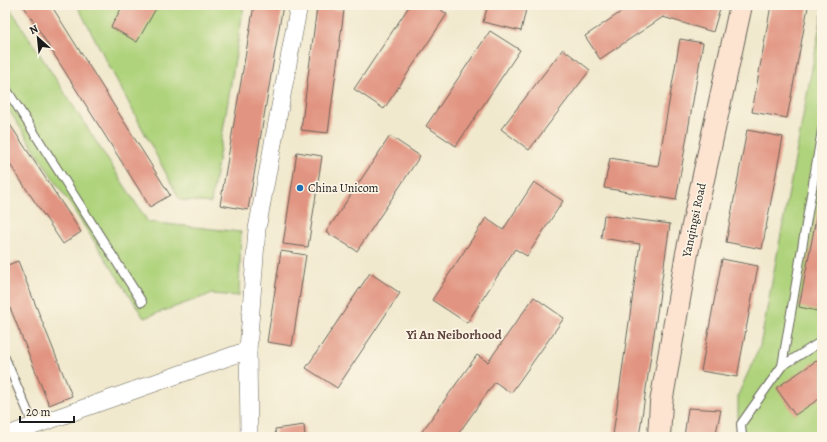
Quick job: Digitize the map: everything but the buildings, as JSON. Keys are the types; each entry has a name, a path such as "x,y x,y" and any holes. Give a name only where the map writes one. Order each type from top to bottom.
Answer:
{"street":[{"path":"249,437 248,350 257,229 299,5"},
{"name":"Yanqingsi Road","path":"659,437 661,403 687,253 741,5"},
{"path":"5,436 248,350"}],"lane":[{"path":"5,87 142,302"},
{"path":"782,366 822,130"},
{"path":"742,437 741,424 782,366 822,341"},
{"path":"5,358 34,426"}],"green space":[{"path":"5,5 8,5 148,222 241,232 239,296 211,294 144,318 5,104"},
{"path":"77,5 244,5 211,203 180,200"},
{"path":"822,15 822,437 738,437 738,395 760,346"}],"place":[{"name":"China Unicom","path":"300,188"}],"district":[{"name":"Yi An Neiborhood","path":"454,334"}]}
